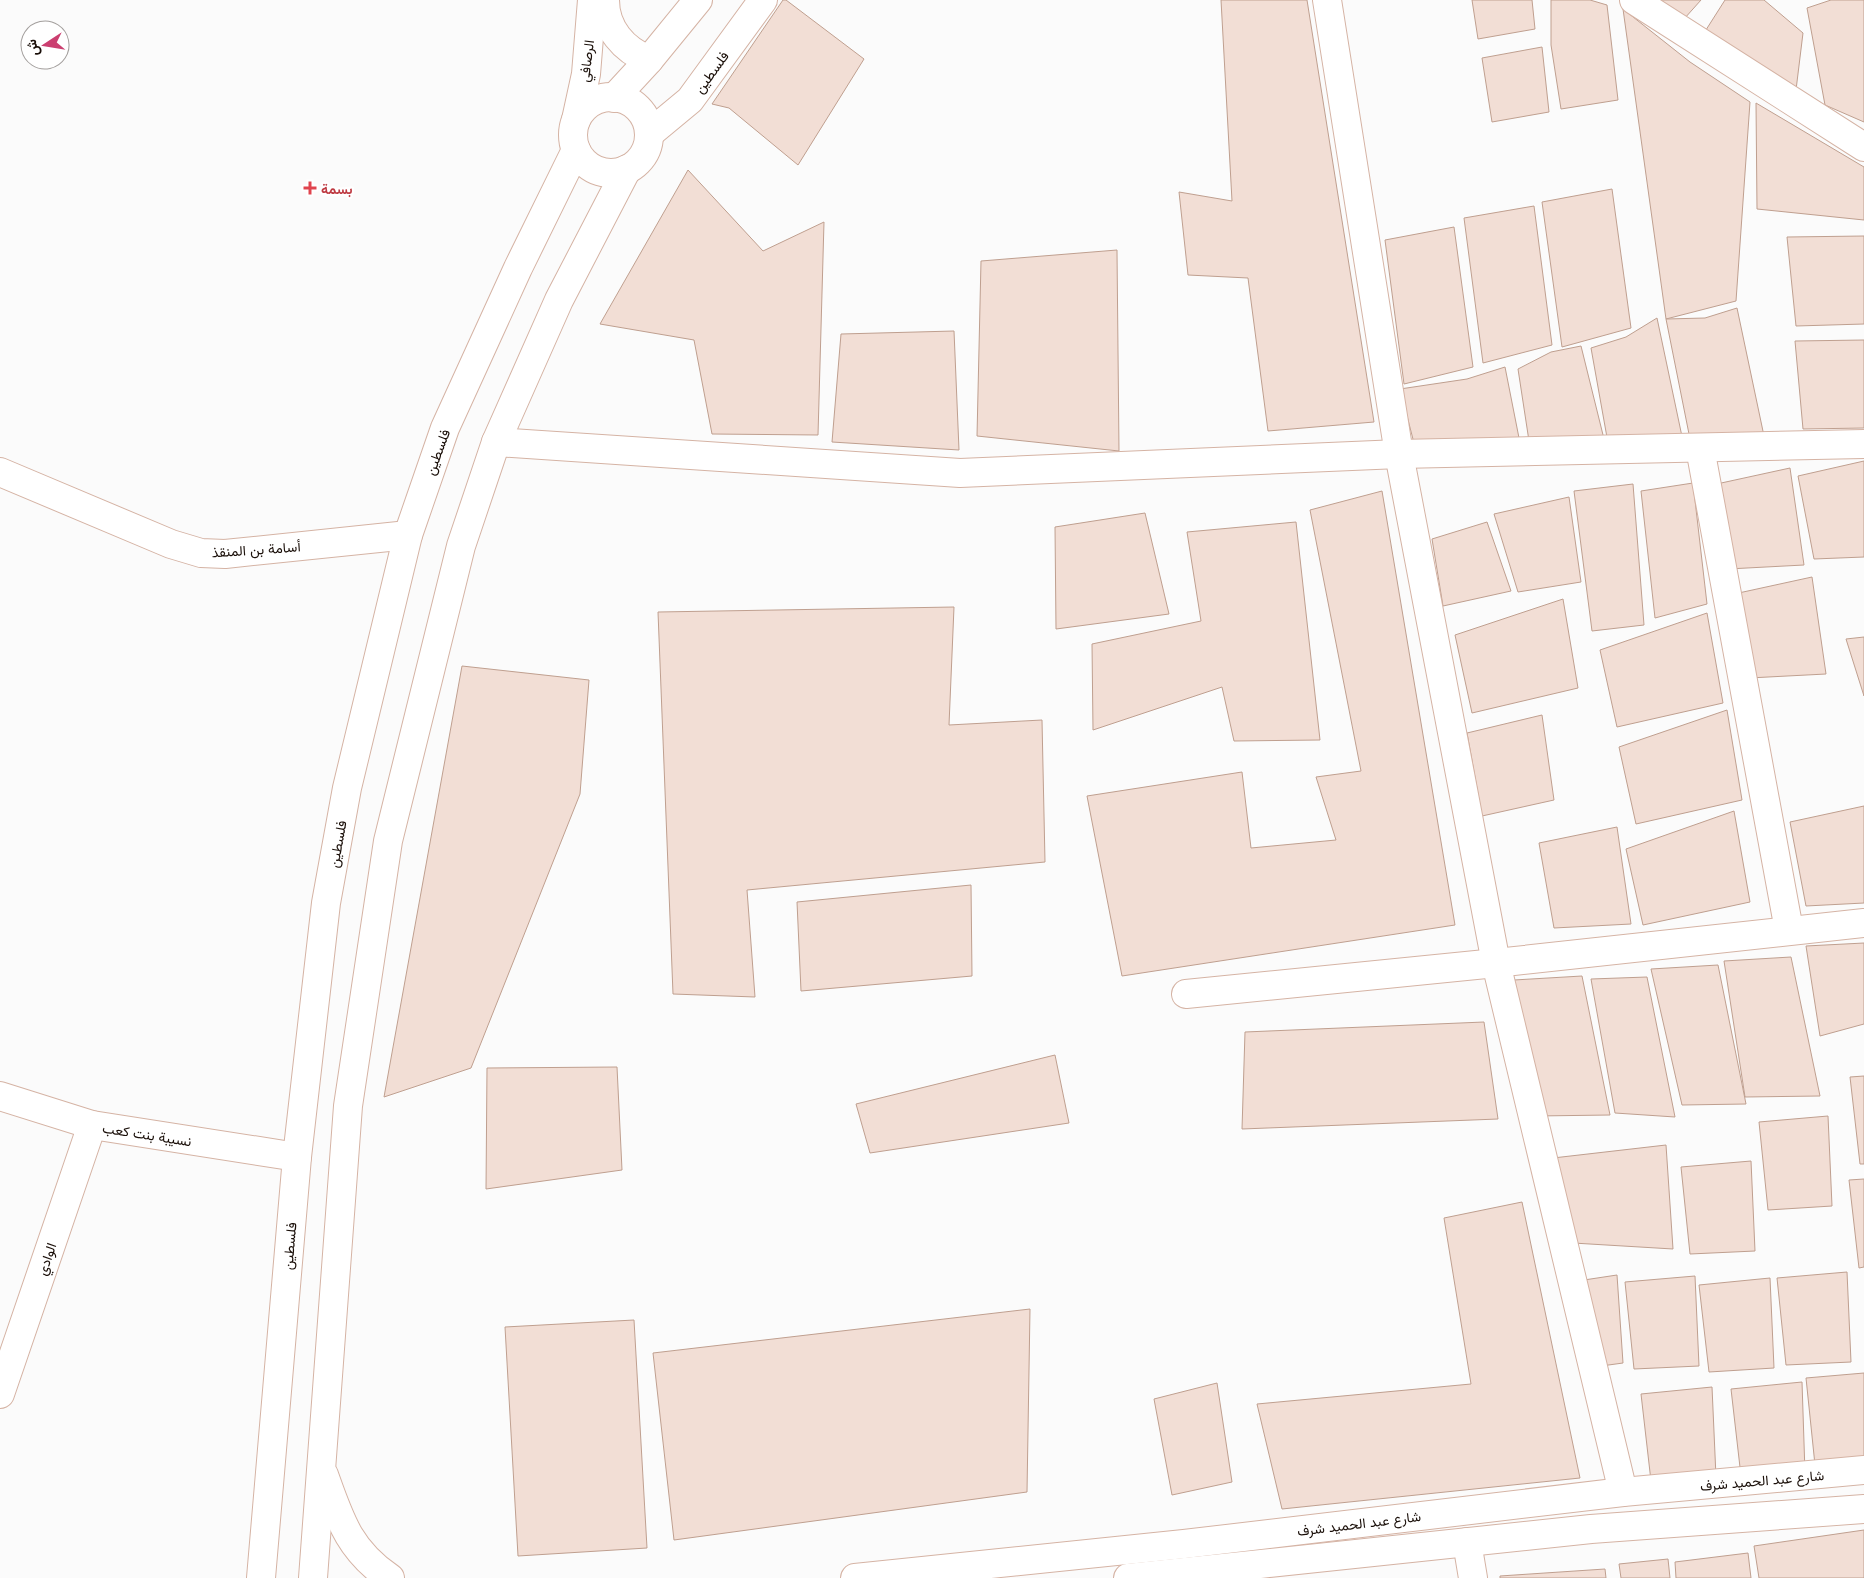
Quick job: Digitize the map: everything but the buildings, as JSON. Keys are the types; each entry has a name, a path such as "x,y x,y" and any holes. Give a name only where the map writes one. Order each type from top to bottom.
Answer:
{"main road":[{"name":"الرصافي","path":"576,120 586,74 592,0"},
{"name":"الرصافي","path":"605,0 608,19 618,37 630,50 649,60"},
{"path":"614,98 649,60 698,0"},
{"name":"فلسطين","path":"649,134 690,100 763,0"},
{"path":"1327,0 1400,454 1496,963 1623,1492"},
{"path":"1634,0 1864,147"},
{"path":"614,98 625,99 638,107 646,119 649,134 646,148 638,161 626,170 612,173 597,170 584,162 576,150 573,135 576,120 584,108 596,99 614,98"},
{"name":"فلسطين","path":"261,1578 297,1157 326,903 347,788 408,535 445,428 518,268 576,150"},
{"path":"312,1578 348,1106 388,841 460,546 496,442 559,300 626,170"},
{"path":"496,442 960,474 1400,454 1864,444"},
{"path":"1700,448 1789,930"},
{"name":"أسامة بن المنقذ","path":"0,472 170,544 201,552 225,554 408,535"},
{"path":"1186,994 1864,923"},
{"name":"نسيبة بنت كعب","path":"0,1096 92,1125 297,1157"},
{"name":"الوادي","path":"0,1394 92,1125"},
{"path":"320,1463 350,1540 365,1558 390,1578"},
{"name":"شارع عبد الحميد شرف","path":"855,1578 1184,1544 1623,1492 1864,1470"},
{"path":"1128,1578 1591,1530 1864,1509"},
{"path":"1467,1542 1473,1578"}],"place":[{"name":"بسمة","path":"310,188"}]}
